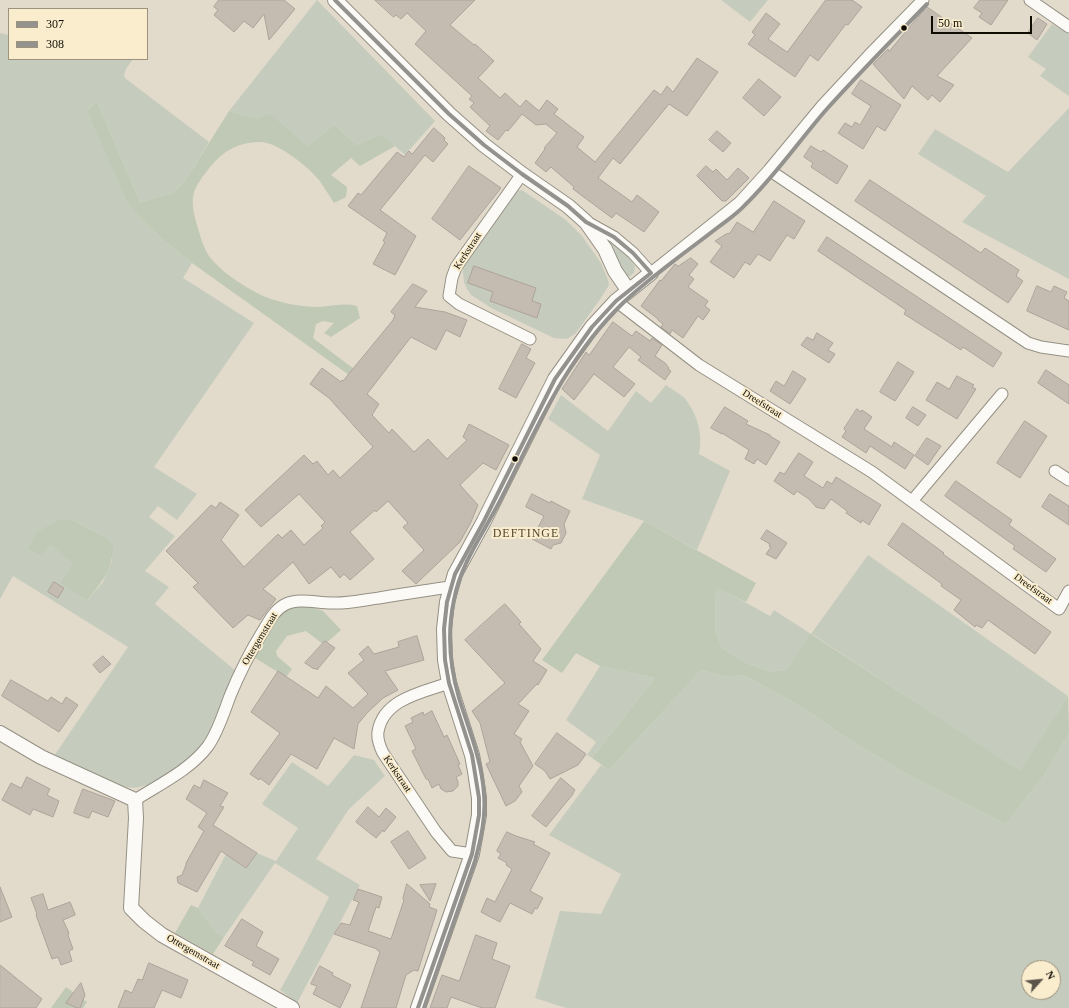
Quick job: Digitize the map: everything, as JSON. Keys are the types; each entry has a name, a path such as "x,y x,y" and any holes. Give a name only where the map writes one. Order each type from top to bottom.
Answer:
{"street":[{"path":"335,0 449,114 484,145 568,206 586,222 605,249 615,271 628,290"},
{"path":"418,1008 472,854 479,815 479,798 472,755 449,683 445,660 444,629 447,602 455,574 462,560 484,521 555,378 592,327 628,290 740,202 770,170 822,106 874,50 924,0"},
{"path":"1030,0 1069,27"},
{"path":"770,170 1028,343 1041,347 1069,351"},
{"name":"Kerkstraat","path":"522,174 456,267 452,278 449,296 459,304 530,339"},
{"path":"586,222 614,237 633,253 651,273"},
{"name":"Dreefstraat","path":"616,301 699,365 872,472 1059,608 1069,591"},
{"path":"912,501 1002,394"},
{"path":"1055,471 1069,480"},
{"name":"Ottergemstraat","path":"292,1008 162,935 130,908 136,818 135,800 178,773 195,760 209,745 216,732 239,674 268,622 275,612 281,607 298,601 342,604 355,603 424,590 451,587"},
{"name":"Kerkstraat","path":"449,683 394,704 382,719 378,733 379,741 382,753 436,832 452,851 472,854"},
{"path":"0,733 47,760 135,800"}],"green space":[{"path":"317,0 435,121 405,155 381,134 357,145 334,125 307,146 280,129 229,111"},
{"path":"721,0 768,0 750,22"},
{"path":"1052,24 1069,34 1069,96 1040,76 1046,69 1028,57"},
{"path":"0,33 8,35 8,60 132,60 126,69 124,75 125,78 209,142 187,178 174,193 140,202 97,102 87,111 137,215 168,244 192,263 183,278 254,323 154,467 197,494 177,520 158,506 149,517 175,536 145,571 169,587 155,604 236,671 211,728 201,746 176,769 147,785 135,788 126,787 97,776 54,756 128,647 13,576 0,599","holes":["59,520 72,520 105,537 112,560 103,582 87,600 73,564 51,544"]},
{"path":"97,102 140,202 174,193 187,178 229,111 257,119 270,114 307,146 334,125 357,145 381,134 395,146 360,166 351,158 331,175 347,187 346,197 334,203 319,180 293,156 269,143 262,142 247,143 227,151 210,167 194,192 194,213 205,249 219,267 237,281 270,299 285,303 315,307 341,305 357,306 360,318 331,337 324,333 334,323 323,321 316,324 313,338 354,369 349,375 192,263 168,244 137,215 126,199 87,111"},
{"path":"1069,108 1069,279 962,222 986,196 918,154 935,129 1008,172"},
{"path":"522,190 566,220 582,236 601,263 608,280 609,285 601,298 576,333 567,339 554,338 493,309 471,295 464,282 463,265 517,191"},
{"path":"613,242 623,249 635,266 634,273 630,276 626,276 622,273 609,243"},
{"path":"666,385 684,398 694,412 700,433 699,454 730,471 697,550 644,521 582,499 600,455 548,419 561,395 608,431 636,391 651,403"},
{"path":"59,520 72,520 105,537 113,546 111,562 105,576 87,600 61,583 73,564 51,545 41,555 28,549 37,532"},
{"path":"644,521 756,583 746,602 716,587 715,630 722,648 746,663 771,672 786,670 811,634 1020,771 1068,696 1069,733 1044,775 1006,824 905,773 850,740 802,707 750,678 740,675 728,677 701,670 609,770 592,758 655,678 600,666 576,653 562,673 542,660"},
{"path":"868,555 1068,696 1020,772 812,634 786,670 771,672 746,663 722,648 715,630 716,586 770,616 774,610 811,634"},
{"path":"295,606 309,606 323,611 341,630 324,645 306,631 287,636 276,651 277,656 292,669 286,677 255,658 276,621 287,610"},
{"path":"600,666 655,678 592,758 587,755 596,742 566,720"},
{"path":"701,670 728,677 740,675 750,678 802,707 850,740 905,773 1006,824 1044,775 1069,733 1069,1008 566,1008 535,998 560,911 601,914 621,874 549,835 601,765 609,770"},
{"path":"354,755 374,760 385,776 349,809 316,859 360,885 297,1003 280,990 329,897 275,863 224,937 216,932 198,908 226,854 246,868 257,853 276,861 298,828 262,804 292,762 328,786"},
{"path":"191,905 198,908 216,932 224,937 213,954 175,933"},
{"path":"66,987 87,1002 83,1008 51,1008"}],"building":[{"path":"219,0 284,0 295,9 269,40 264,14 253,28 244,21 234,32 214,15 218,10 214,7"},
{"path":"375,0 475,0 450,25 494,61 478,78 500,98 505,93 520,107 526,100 539,111 547,100 558,109 554,114 584,137 577,147 595,162 654,90 661,95 667,86 673,92 697,58 718,72 687,116 669,104 620,164 613,158 598,178 632,202 637,195 659,212 644,232 616,213 612,218 573,189 574,187 551,167 546,172 535,163 545,149 544,148 557,133 546,124 536,125 522,114 508,131 506,130 498,140 486,131 490,126 470,107 474,103 469,99 472,96 415,44 426,31 407,13 401,19 396,15 394,17"},
{"path":"826,0 852,0 862,7 848,25 846,24 818,61 810,55 795,77 748,44 755,35 752,32 766,13 780,24 768,39 787,52"},
{"path":"980,0 1008,0 991,25 979,17 982,13 974,8"},
{"path":"927,7 972,38 937,76 954,85 940,102 932,95 928,100 912,86 904,99 873,64 888,49 889,51"},
{"path":"1038,18 1047,24 1037,40 1028,33"},
{"path":"759,79 781,97 764,116 743,98"},
{"path":"861,80 901,105 885,131 877,126 863,149 838,133 845,123 852,127 855,122 860,125 871,106 852,94"},
{"path":"434,128 445,138 444,140 448,144 433,162 425,155 380,210 416,236 395,275 373,264 385,242 383,241 387,233 348,206 358,193 361,195 397,152 404,157 409,151 412,154"},
{"path":"717,131 731,143 723,152 709,140"},
{"path":"811,146 821,152 823,150 848,166 837,184 811,167 813,163 804,157"},
{"path":"469,166 501,188 460,240 432,219"},
{"path":"706,166 713,172 716,169 727,180 738,168 749,178 726,201 722,201 697,176"},
{"path":"870,180 981,253 985,248 1019,270 1016,276 1023,281 1008,303 855,201"},
{"path":"774,201 805,221 794,239 787,235 770,261 758,254 750,265 745,262 734,278 710,262 722,246 715,241 730,233 737,222 753,232"},
{"path":"827,237 1002,353 993,367 963,347 961,350 904,314 906,310 818,251"},
{"path":"691,258 698,264 689,275 694,279 688,287 708,301 705,306 710,310 703,320 698,316 683,338 672,330 670,334 661,327 663,324 658,319 641,306 660,280 661,281 675,264 678,266"},
{"path":"474,266 536,288 532,301 541,304 537,318 490,301 493,292 468,283"},
{"path":"413,284 427,291 415,307 445,312 467,320 460,337 446,330 436,350 411,337 367,394 379,404 372,415 389,433 392,429 414,452 428,439 447,459 467,440 463,437 469,424 509,445 496,470 483,463 460,485 478,505 471,522 460,542 416,584 402,571 424,550 403,527 408,523 388,501 376,512 375,510 350,532 374,559 350,580 344,574 340,578 331,567 309,584 293,562 263,589 276,599 260,620 248,615 233,628 193,587 198,583 166,551 211,505 216,508 220,502 239,515 221,540 244,567 278,534 282,538 291,530 304,545 323,528 321,526 325,522 299,494 261,527 245,510 304,455 313,464 317,461 328,475 333,470 340,478 373,447 329,398 310,384 322,368 341,382 342,380 343,381 393,320 395,315 391,312"},
{"path":"1037,286 1051,292 1054,286 1067,292 1064,298 1069,301 1069,330 1027,311"},
{"path":"613,322 632,336 636,331 650,341 652,338 662,345 655,356 665,363 671,371 665,380 638,360 641,357 629,347 613,367 635,384 624,397 594,374 574,400 562,389 586,352 589,355"},
{"path":"817,333 833,343 828,350 835,354 829,363 801,345 807,337 813,340"},
{"path":"522,344 531,349 526,358 535,363 516,398 499,389"},
{"path":"898,362 914,372 895,401 880,392"},
{"path":"1046,370 1069,385 1069,404 1038,383"},
{"path":"793,371 806,379 790,404 770,391 776,381 784,386"},
{"path":"957,376 974,385 972,387 976,389 957,419 926,400 937,382 949,389"},
{"path":"725,407 748,421 746,424 770,435 780,442 766,465 757,459 754,464 745,459 749,450 711,428"},
{"path":"913,407 926,415 918,426 906,418"},
{"path":"857,409 861,412 862,410 872,417 864,429 892,447 894,442 914,455 905,469 870,446 866,453 842,437 846,431 844,429"},
{"path":"1025,421 1047,436 1020,478 997,463"},
{"path":"927,438 941,446 928,465 915,456"},
{"path":"799,453 813,462 804,476 823,488 827,481 832,484 836,477 881,505 869,525 862,520 861,523 846,513 847,511 831,499 824,509 816,507 809,499 797,491 794,495 774,481 780,472 784,474"},
{"path":"956,481 1012,520 1009,525 1056,559 1046,572 1013,549 1015,546 945,496"},
{"path":"532,494 550,503 551,501 570,511 564,524 566,533 561,543 553,545 551,549 532,539 544,516 526,507"},
{"path":"1050,494 1069,506 1069,525 1042,507"},
{"path":"903,523 944,553 943,554 1051,632 1035,654 988,620 982,628 976,625 975,627 954,610 961,600 941,586 942,584 888,545"},
{"path":"767,530 787,543 776,559 766,554 771,547 769,546 770,544 761,539"},
{"path":"54,582 64,588 58,598 48,592"},
{"path":"505,604 521,622 519,624 541,649 533,661 547,670 538,685 537,684 518,704 529,711 514,734 522,739 520,742 533,766 519,786 522,792 515,801 506,806 486,764 490,762 480,723 472,711 505,683 465,640"},
{"path":"417,636 424,660 385,671 398,690 383,698 358,724 354,749 334,738 317,769 291,754 269,785 260,778 259,780 250,774 280,733 251,712 278,671 318,698 326,686 353,708 368,694 348,673 364,660 359,654 368,646 374,654 399,647 398,642"},
{"path":"325,641 335,648 317,670 315,668 314,669 305,663"},
{"path":"103,656 111,664 100,673 93,665"},
{"path":"11,680 48,701 51,697 62,704 66,697 78,705 59,732 2,696"},
{"path":"432,711 444,737 447,735 460,764 458,765 462,774 456,777 458,786 453,791 446,792 441,789 439,784 432,788 412,751 416,749 405,726 413,722 411,718 423,712 424,715"},
{"path":"557,733 586,754 578,765 550,779 545,771 535,764"},
{"path":"27,777 50,789 47,795 59,801 53,817 33,809 30,815 2,800 11,783 21,788"},
{"path":"561,778 575,790 546,827 532,816"},
{"path":"204,780 228,793 220,806 224,807 213,825 257,853 246,868 221,851 197,892 178,883 177,877 182,875 186,863 204,831 198,827 207,813 186,799 194,785 200,788"},
{"path":"83,789 115,801 108,817 92,811 89,818 74,813"},
{"path":"368,807 379,817 386,808 396,817 384,832 383,830 376,838 356,822"},
{"path":"408,831 426,858 409,869 391,842"},
{"path":"507,832 535,842 533,844 550,853 530,891 543,898 537,909 535,908 532,914 510,903 500,922 481,912 487,898 495,902 512,869 506,865 507,863 498,858 501,854 497,851"},
{"path":"407,884 430,904 429,907 437,910 418,971 414,970 406,975 396,1008 361,1008 380,952 377,949 334,934 341,923 350,925 359,902 353,900 358,889 382,897 379,908 376,907 368,931 391,939 404,900"},
{"path":"436,884 430,901 420,885"},
{"path":"0,887 12,917 0,922"},
{"path":"43,894 48,910 70,902 75,914 63,920 69,933 68,935 73,949 69,951 72,961 61,965 58,957 52,959 31,898"},
{"path":"242,919 263,932 256,946 279,959 270,975 252,965 254,962 225,946"},
{"path":"476,935 497,943 492,959 510,966 495,1008 482,1008 451,997 447,1008 430,1008 442,975 459,981"},
{"path":"149,963 188,980 181,998 162,990 154,1008 118,1008 125,990 132,993 138,979 142,980"},
{"path":"0,965 42,999 36,1008 0,1008"},
{"path":"320,966 333,973 332,975 351,985 340,1008 313,994 317,986 311,984"},
{"path":"81,983 85,995 80,1008 77,1008 66,1003"}],"transit line":[{"name":"307","path":"335,0 449,114 484,145 568,206 586,222 614,237 633,253 651,273 616,301 592,327 555,379 484,521 455,574 447,602 444,629 445,660 449,683 472,755 479,798 479,815 472,854 418,1008"},
{"name":"308","path":"424,1008 475,861 484,820 484,794 481,770 459,698 453,674 450,650 452,612 457,586 474,547 502,497 554,395 569,370 603,324 645,283 742,208 767,182 838,96 927,4"}],"district":[{"name":"DEFTINGE","path":"526,534"}]}
